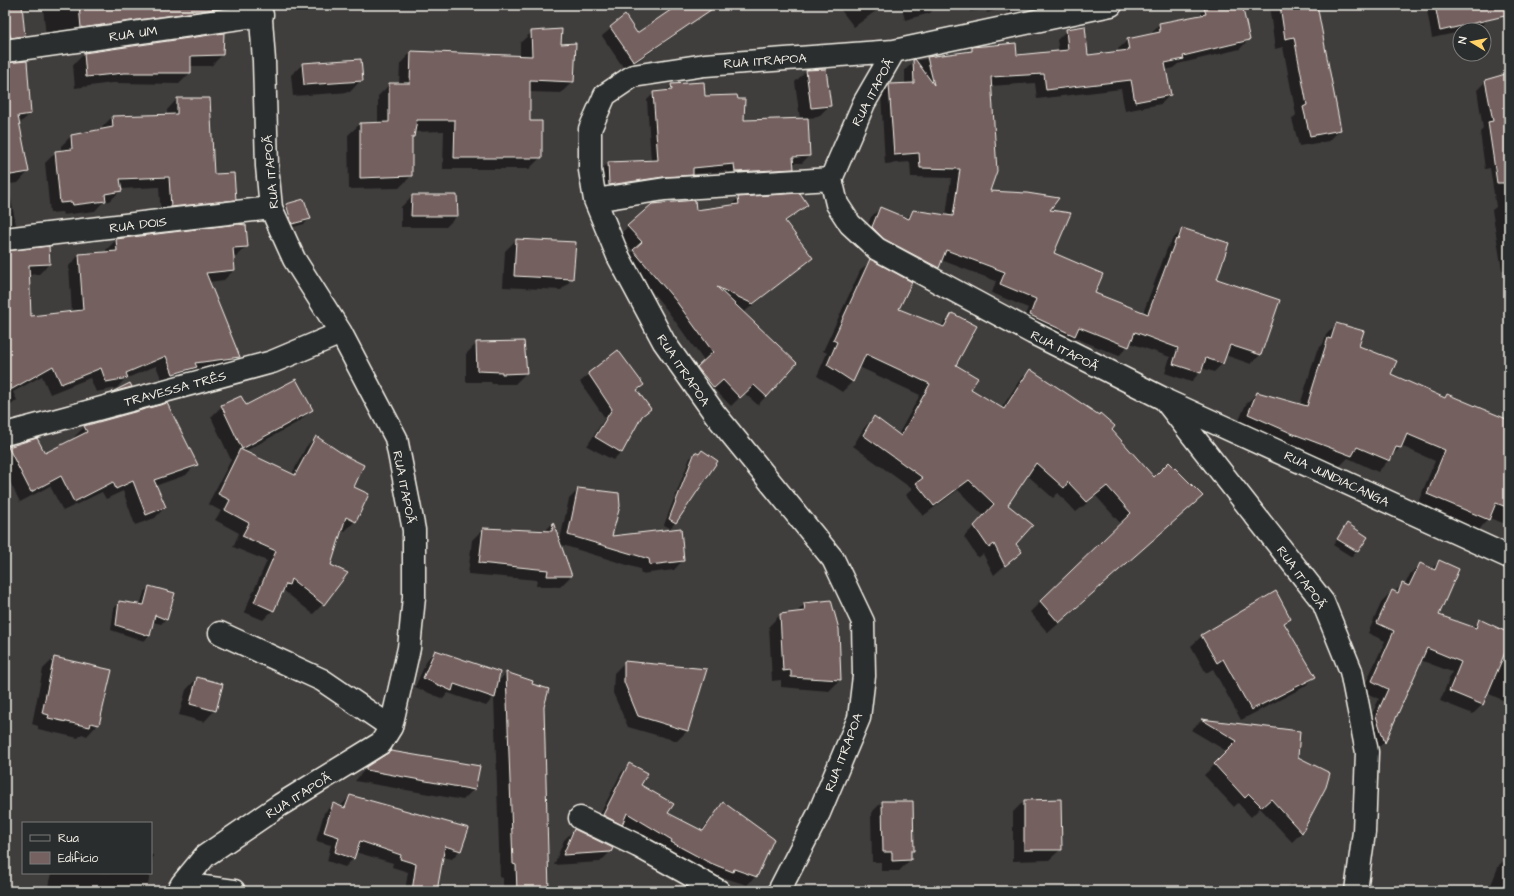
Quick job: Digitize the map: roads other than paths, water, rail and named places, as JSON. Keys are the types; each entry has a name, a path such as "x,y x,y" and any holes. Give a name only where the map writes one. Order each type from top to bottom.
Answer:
{"street":[{"name":"RUA ITAPOÃ","path":"1111,5 894,51 864,103 831,179 838,204 850,224 877,249 1033,333 1164,399 1323,602 1351,671 1367,752 1364,832 1356,891"},
{"name":"RUA ITAPOÃ","path":"180,887 205,856 280,805 381,743 391,727 409,648 414,597 414,530 396,438 341,332 294,259 271,208 267,166 261,10"},
{"name":"RUA UM","path":"5,50 261,10"},
{"name":"RUA ITRAPOA","path":"779,891 819,813 859,718 864,676 862,622 833,559 715,414 664,342 618,256 595,200 590,170 590,129 605,95 633,76 705,65 894,51"},
{"path":"595,200 665,189 831,179"},
{"name":"RUA DOIS","path":"5,239 271,208"},
{"name":"TRAVESSA TRÊS","path":"5,434 272,362 341,332"},
{"name":"RUA JUNDIACANGA","path":"1164,399 1509,557"},
{"path":"220,633 322,680 391,727"},
{"path":"580,818 638,846 719,891"},
{"path":"180,887 234,891"}]}
